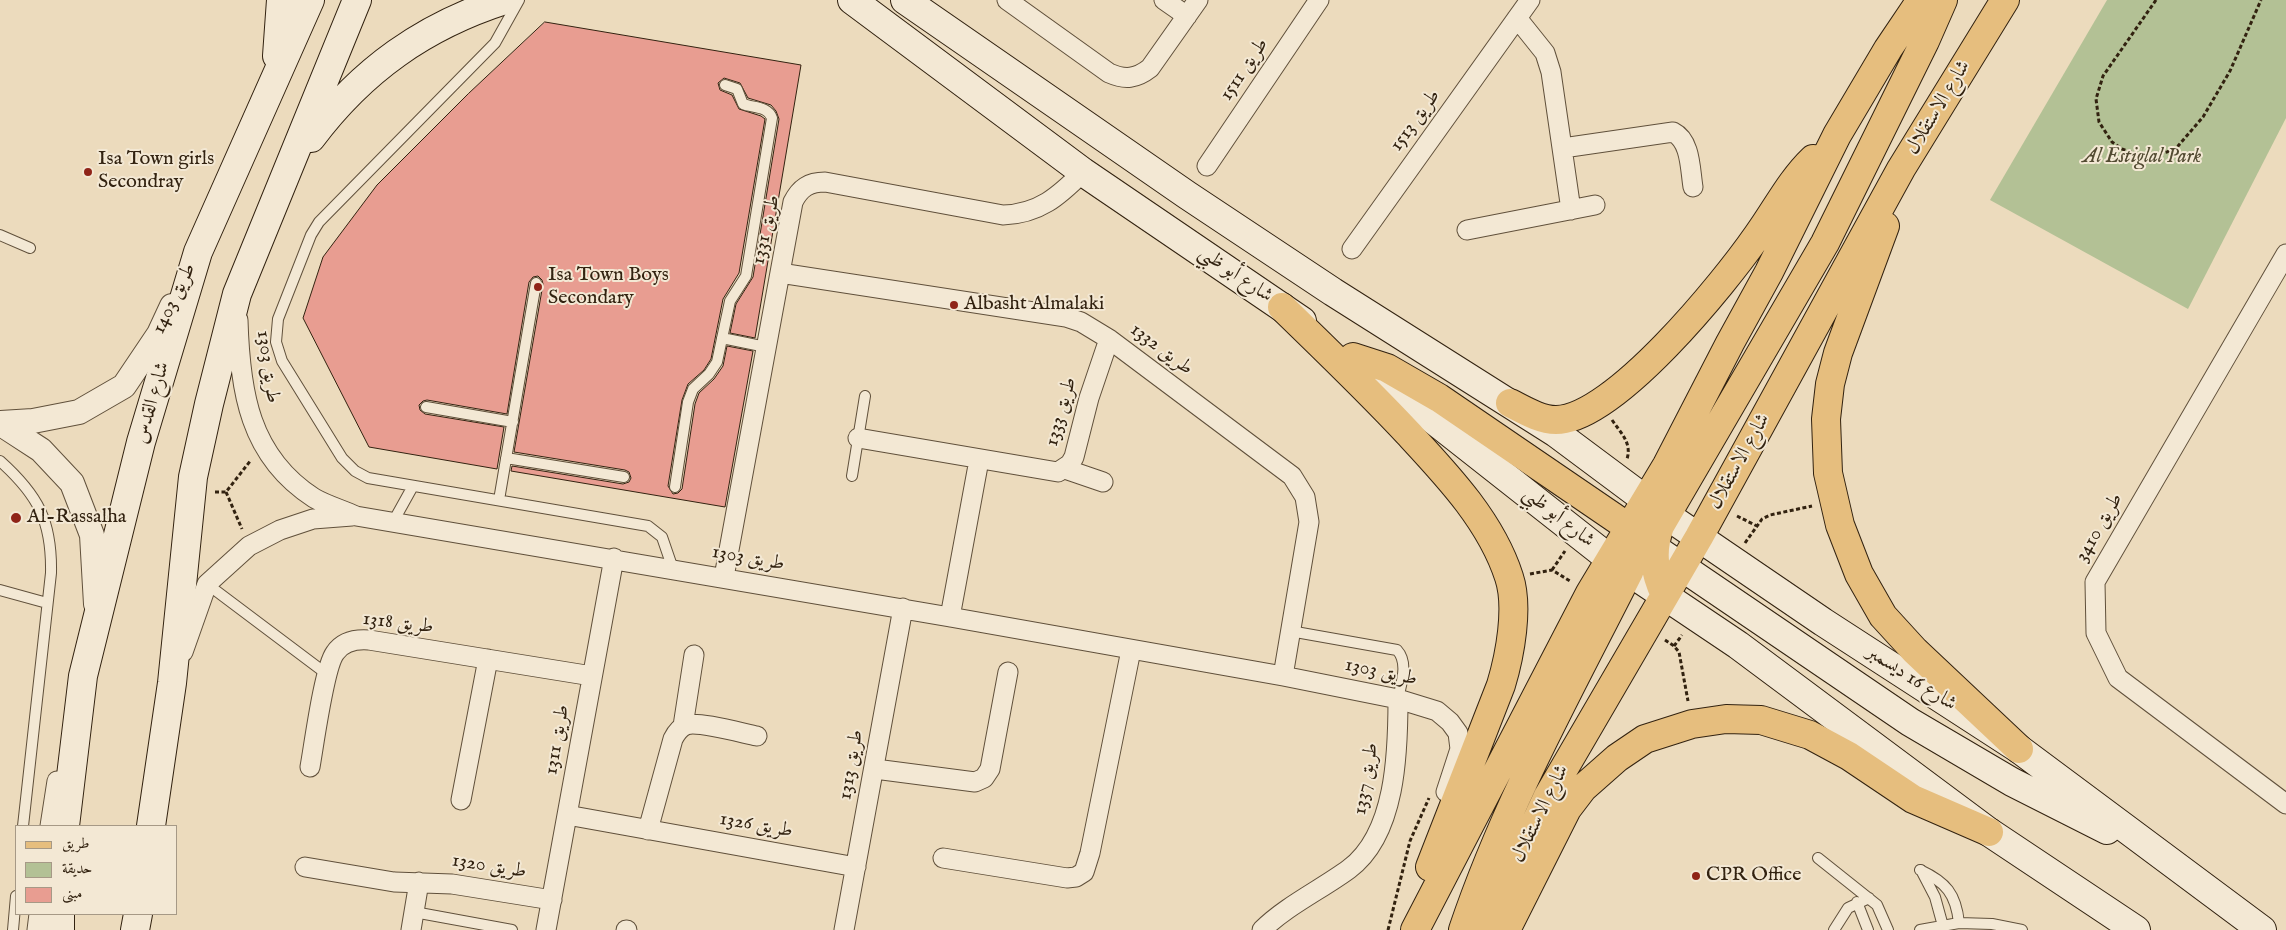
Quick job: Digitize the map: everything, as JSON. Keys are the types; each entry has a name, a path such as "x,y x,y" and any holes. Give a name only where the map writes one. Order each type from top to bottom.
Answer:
{"main road":[{"path":"276,75 280,0"},
{"name":"شارع القدس","path":"65,825 83,676 140,447 198,252 310,0"},
{"path":"151,825 172,683 191,492 209,404 237,294 358,0"},
{"path":"284,182 311,138 339,104 383,62 427,32 474,10 505,0"},
{"name":"شارع أبو ظبي","path":"852,0 1083,172 1353,357 1620,565"},
{"name":"شارع أبو ظبي","path":"905,0 1187,195 1316,281 1556,433"},
{"path":"933,0 974,46"},
{"path":"1665,595 1658,581 1647,529 1667,465 1769,272 1837,135 1888,49 1921,0"},
{"path":"1414,930 1540,688 1620,565 1647,529 1825,243 1925,41 1942,0"},
{"name":"شارع الاستقلال","path":"1490,930 1502,895 1548,796 1699,538 1901,169 2005,0"},
{"path":"1510,403 1543,418 1557,420 1582,414 1621,388 1711,296 1757,237 1800,172 1837,135"},
{"path":"1901,169 1886,222 1838,353 1830,384 1826,419 1828,473 1840,526 1859,574 1883,616 1916,651 2019,749"},
{"path":"1282,307 1383,407 1436,463 1471,506 1492,537 1510,578 1512,628 1509,659 1502,685 1424,882 1415,909 1414,930"},
{"path":"1353,357 1387,368 1647,529 1681,568 1910,722 2012,782 2178,867"},
{"name":"شارع 16 ديسمبر","path":"1556,433 1647,529 1699,538 1823,622 2019,749 2262,930"},
{"path":"1620,565 1738,645 1989,832 2136,930"},
{"path":"1463,930 1482,874 1620,565"},
{"path":"1506,930 1567,809 1583,788 1617,758 1645,739 1692,724 1726,719 1761,720 1810,735 1849,756 1913,798 1989,832"},
{"path":"60,915 60,930"},
{"path":"136,930 138,915"}],"street":[{"path":"1007,0 1110,73 1120,78 1131,78 1141,75 1150,68 1198,0"},
{"path":"1164,0 1187,16"},
{"name":"طريق 1511","path":"1207,166 1320,0"},
{"name":"طريق 1513","path":"1352,249 1530,0"},
{"path":"1517,18 1545,53 1551,72 1571,210"},
{"path":"1563,148 1674,132 1681,136 1685,142 1693,187"},
{"name":"طريق 1331","path":"724,577 793,202 796,195 809,184 825,182 1004,215 1016,214 1041,207 1053,201 1083,172"},
{"path":"1467,230 1595,205"},
{"name":"طريق 1403","path":"0,424 33,421 80,412 124,386 159,334 198,252"},
{"name":"طريق 3410","path":"2286,254 2095,582 2096,633 2118,678 2286,804"},
{"name":"طريق 1332","path":"780,273 1066,317 1096,329 1292,476 1300,486 1308,509 1309,522 1282,676"},
{"name":"طريق 1303","path":"237,294 239,364 247,405 262,446 286,474 314,498 356,516"},
{"name":"طريق 1333","path":"858,438 1051,472 1065,469 1074,457 1089,398 1109,339"},
{"name":"طريق 1403","path":"0,424 40,450 72,483 92,535 97,618"},
{"path":"950,616 979,460"},
{"path":"1065,469 1102,482"},
{"name":"طريق 1303","path":"172,683 208,584 249,546 280,530 313,519 356,516 950,616 1282,676 1398,699 1437,711 1454,726 1460,741 1458,756 1433,825 1424,882"},
{"name":"طريق 1311","path":"546,930 614,558"},
{"name":"طريق 1313","path":"844,930 903,608"},
{"name":"طريق 1318","path":"310,767 330,662 335,653 350,641 360,639 592,676"},
{"path":"943,858 1066,878 1084,872 1090,853 1131,650"},
{"path":"648,830 673,739 683,726 694,655"},
{"path":"461,800 488,659"},
{"path":"875,769 976,782 984,778 990,769 1008,672"},
{"name":"طريق 1337","path":"1262,930 1350,869 1375,841 1385,818 1392,780 1398,728 1398,699"},
{"path":"683,726 694,724 757,736"},
{"path":"50,825 58,776 75,744"},
{"name":"طريق 1326","path":"567,815 856,867"},
{"name":"طريق 1320","path":"305,867 388,881 452,884 552,900"},
{"path":"413,921 419,882"},
{"path":"37,930 39,915"}],"lane":[{"path":"519,0 495,43 319,222 311,235 278,319 276,330 278,352 342,458 355,471 368,478 648,526 662,536 673,569"},
{"path":"675,487 688,402 693,389 709,374 717,362 730,301 746,276 772,118 770,112 765,109 743,104 737,89 725,85"},
{"path":"0,235 30,248"},
{"path":"499,500 536,283"},
{"path":"722,338 766,347"},
{"path":"852,476 865,396"},
{"path":"426,407 512,422"},
{"path":"506,458 624,477"},
{"path":"0,461 20,479 32,494 48,529 52,548 51,573 24,825"},
{"path":"393,522 413,486"},
{"path":"208,584 328,676"},
{"path":"0,590 47,603"},
{"path":"1290,631 1398,650 1404,665 1398,699"},
{"path":"1818,858 1869,898 1882,914 1888,930"},
{"path":"1944,926 1935,897 1920,870 1935,876 1949,890 1954,900 1959,923"},
{"path":"1834,930 1842,915 1857,902 1869,898"},
{"path":"1857,902 1868,930"},
{"path":"13,930 15,907"},
{"path":"413,921 512,930"},
{"path":"1920,930 1959,923 2022,930"}],"path":[{"path":"2156,0 2103,76 2096,99 2099,122 2108,137 2122,149 2144,156 2168,152 2178,146 2203,117 2234,64 2261,0"},
{"path":"226,492 262,446"},
{"path":"191,492 226,492"},
{"path":"226,492 249,546"}],"green space":[{"name":"Al Estiglal Park","path":"2107,0 2286,0 2286,118 2188,309 1990,200"}],"building":[{"name":"Isa Town Boys Secondary","path":"545,22 801,65 755,338 730,333 736,304 753,277 779,119 771,105 748,98 740,83 724,78 718,83 720,90 732,95 739,109 765,119 739,273 723,299 711,359 704,370 688,384 682,400 668,486 673,494 678,493 682,489 695,404 699,393 714,379 723,366 727,346 753,351 725,507 511,471 512,466 623,484 629,482 631,478 629,472 625,470 514,452 543,284 538,276 533,277 529,282 507,414 427,400 419,405 420,410 425,414 504,427 497,469 369,447 303,318 323,257 377,185 468,94"}],"place":[{"name":"Isa Town girls Secondray","path":"88,172"},
{"name":"Isa Town Boys Secondary","path":"538,287"},
{"name":"Albasht Almalaki","path":"954,305"},
{"name":"Al-Rassalha","path":"16,518"},
{"name":"CPR Office","path":"1696,876"}]}
